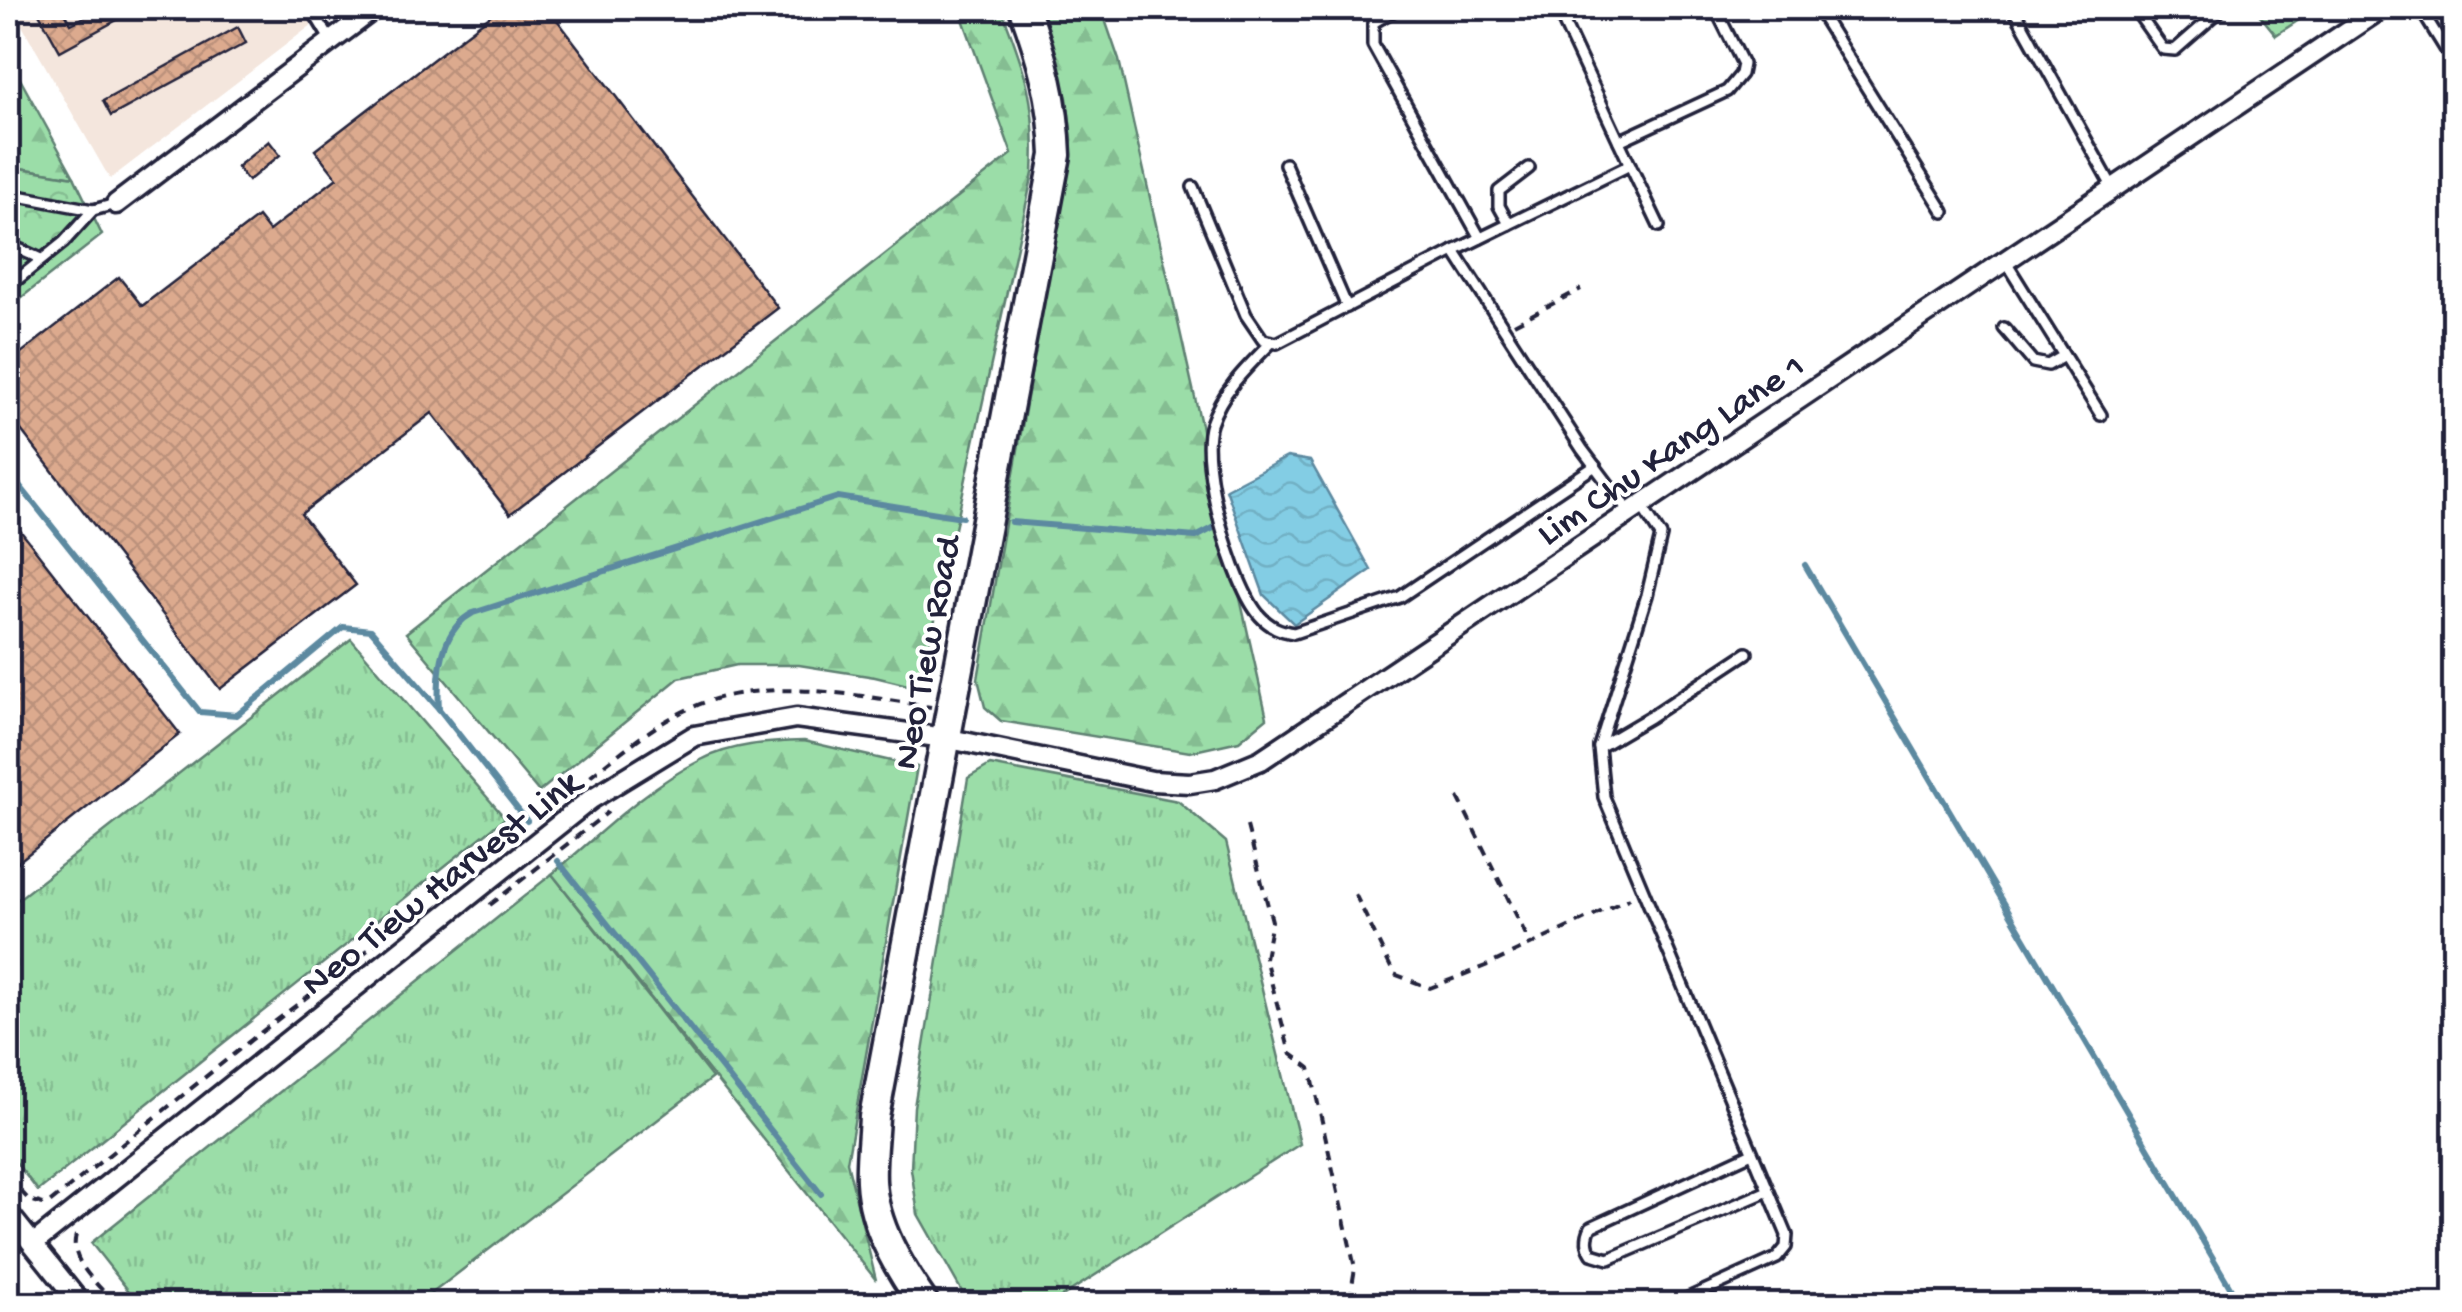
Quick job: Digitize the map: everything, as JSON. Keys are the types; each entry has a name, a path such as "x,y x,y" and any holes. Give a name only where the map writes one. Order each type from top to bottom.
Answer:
{"main road":[{"name":"Neo Tiew Road","path":"924,1304 905,1276 878,1219 871,1182 874,1117 1056,155 1054,109 1042,55 1024,8"}],"street":[{"path":"116,204 375,8"},
{"name":"Lim Chu Kang Lane 1","path":"945,738 1152,781 1214,778 1261,760 2382,8"},
{"name":"Neo Tiew Harvest Link","path":"33,1244 590,800 694,736 796,718 945,738"},
{"path":"8,1213 81,1304"}],"lane":[{"path":"311,8 331,42"},
{"path":"1398,8 1374,22 1373,45 1480,238"},
{"path":"1557,8 1659,226"},
{"path":"1619,140 1727,91 1734,83 1743,64 1715,8"},
{"path":"1817,8 1944,212"},
{"path":"2013,8 2113,188"},
{"path":"2134,8 2164,49 2175,50 2223,8"},
{"path":"2420,8 2454,64"},
{"path":"1285,164 1347,307"},
{"path":"1193,187 1246,314 1264,340 1271,343 1630,164"},
{"path":"1509,224 1500,206 1499,191 1528,168"},
{"path":"8,194 93,210 116,204"},
{"path":"8,286 64,242 93,210"},
{"path":"8,244 41,259"},
{"path":"1454,251 1595,466 1660,536 1647,595 1599,747 1604,798 1786,1235 1783,1252 1777,1258 1675,1304"},
{"path":"2005,261 2102,415"},
{"path":"2004,328 2033,362 2048,365 2062,357"},
{"path":"1271,343 1232,384 1220,404 1210,426 1207,460 1245,596 1258,615 1280,631 1294,633 1372,604 1400,598 1595,466"},
{"path":"1599,747 1748,652"},
{"path":"1752,1153 1591,1227 1588,1248 1592,1254 1609,1259 1768,1191"}],"path":[{"path":"1504,330 1581,289"},
{"path":"1458,796 1531,945"},
{"path":"477,915 620,802"},
{"path":"1247,826 1272,920 1265,958 1290,1053 1310,1068 1355,1268 1349,1304"},
{"path":"1355,894 1394,974 1430,988 1643,892"},
{"path":"8,1177 29,1200"},
{"path":"87,1226 76,1234 76,1256 114,1304"}],"shaded area":[{"path":"12,8 334,8 110,179"}],"green space":[{"path":"959,8 1001,8 1028,88 1033,173 920,688 799,665 737,665 679,678 539,792 406,633 1012,154"},
{"path":"1036,8 1101,8 1119,60 1267,718 1239,741 1190,752 1001,721 985,707 978,679 1072,140 1067,98"},
{"path":"2254,8 2317,8 2276,35"},
{"path":"8,57 74,177 8,166"},
{"path":"8,166 74,177 102,235 8,308"},
{"path":"351,639 505,818 38,1191 8,1152 8,907"},
{"path":"804,741 917,767 847,1162 876,1280 552,874 641,798 699,761 737,747"},
{"path":"990,765 1178,801 1226,842 1300,1144 1050,1304 969,1304 918,1214 911,1169 914,1107 968,778"},
{"path":"552,874 712,1078 418,1304 139,1304 91,1243"}],"water":[{"path":"1287,457 1310,461 1371,570 1294,624 1264,595 1226,489"}],"building":[{"path":"36,8 63,8 71,24 102,8 139,8 60,51"},
{"path":"500,8 548,8 778,308 510,514 432,413 301,514 356,585 220,689 8,413 8,363 119,277 142,306 258,217 269,231 337,178 315,150"},
{"path":"238,27 246,43 111,116 103,101"},
{"path":"269,141 280,155 248,181 237,167"},
{"path":"8,515 180,734 8,870"}],"waterway":[{"path":"8,471 200,712 237,715 343,627 371,630 527,821"},
{"path":"439,709 440,668 447,642 453,630 473,613 838,497 962,517"},
{"path":"1011,522 1196,537 1219,525"},
{"path":"1805,565 2240,1304"},
{"path":"558,861 821,1194"}]}
